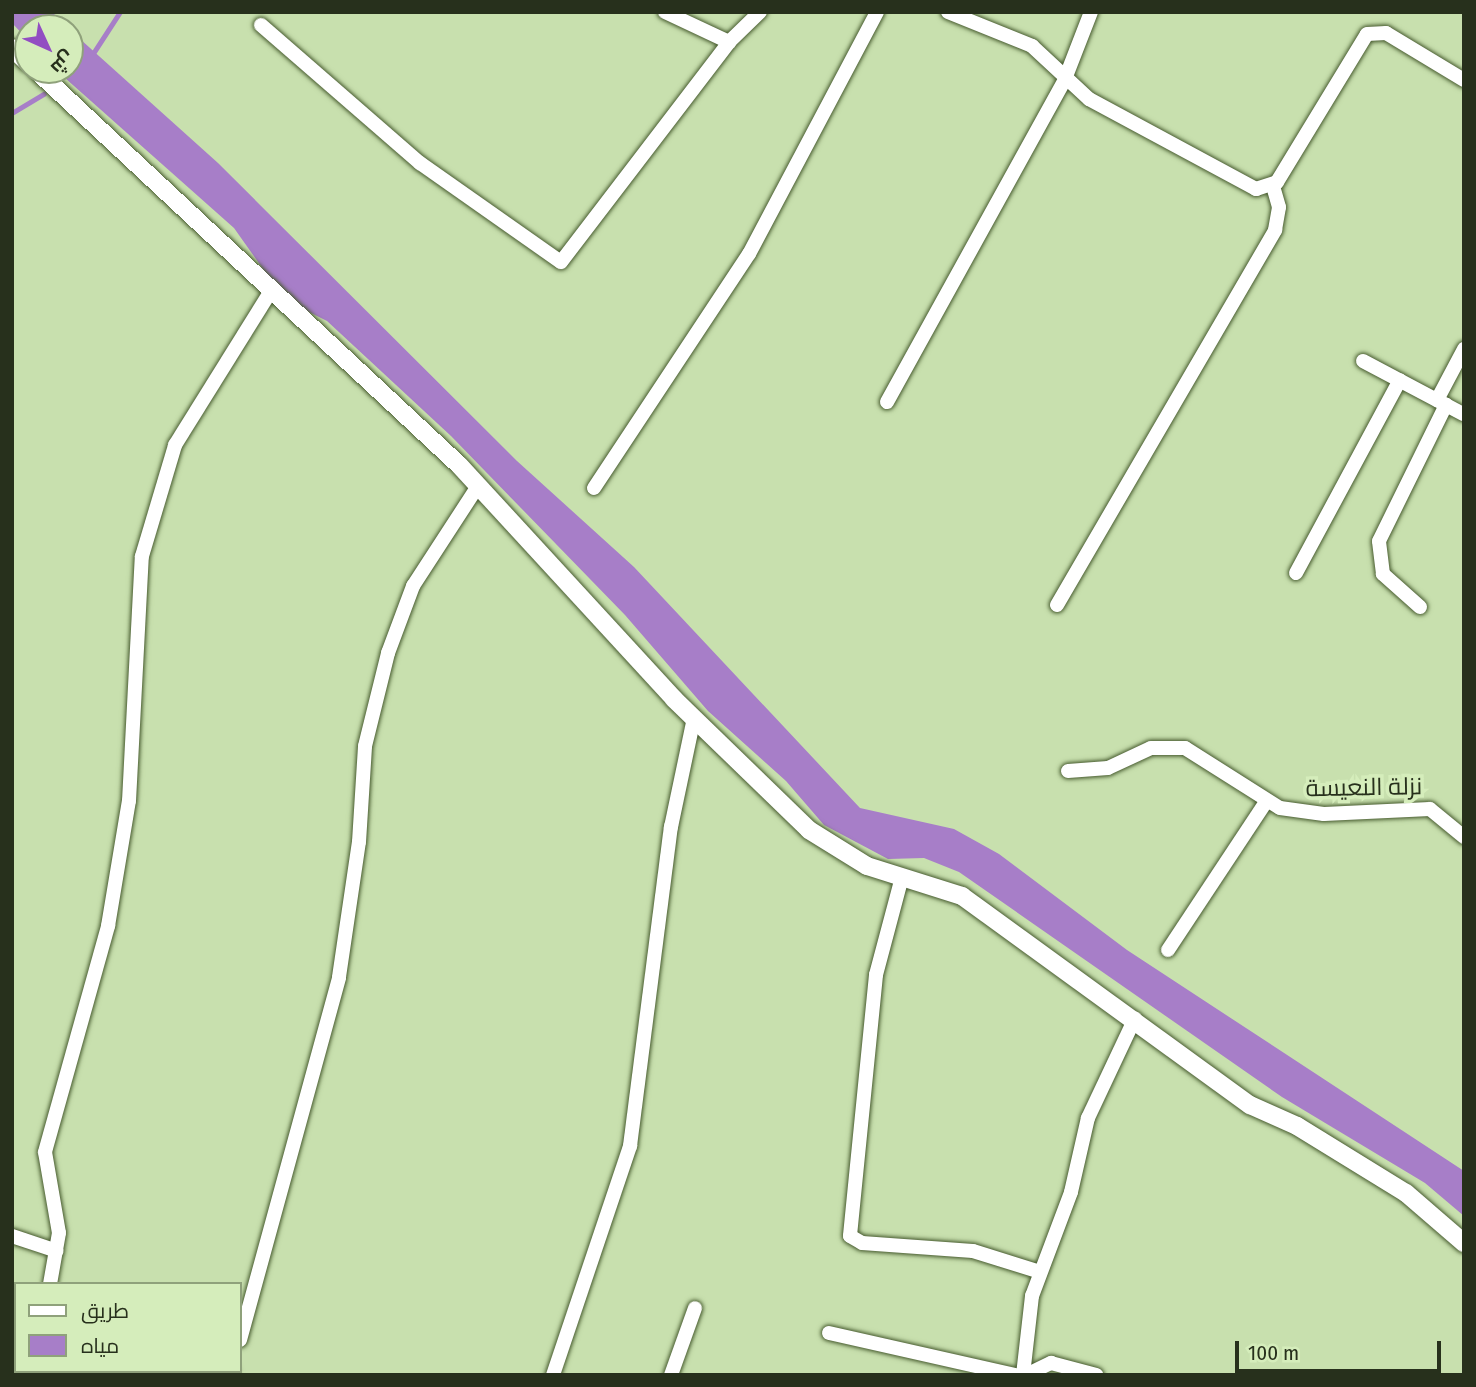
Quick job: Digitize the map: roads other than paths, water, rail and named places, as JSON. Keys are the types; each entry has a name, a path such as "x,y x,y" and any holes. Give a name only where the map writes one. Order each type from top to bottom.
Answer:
{"street":[{"path":"665,12 729,42"},
{"path":"261,25 419,163 561,262 729,42 760,12"},
{"path":"594,488 749,254 877,12"},
{"path":"948,12 1032,46 1065,79 1099,105 1251,187 1273,186"},
{"path":"887,402 1065,79 1087,13"},
{"path":"1057,605 1275,230 1279,207 1273,186 1367,34 1386,33 1464,80"},
{"path":"52,84 126,150 269,293 460,466 476,489 694,718 809,830 845,855 962,896 1135,1018 1250,1105 1297,1126 1414,1199 1464,1242"},
{"path":"50,1282 57,1251 44,1160 108,926 129,801 142,556 175,445 269,293"},
{"path":"1420,607 1383,574 1379,541 1464,349"},
{"path":"1363,361 1463,414"},
{"path":"1296,573 1400,380"},
{"path":"242,1333 339,977 359,842 365,746 388,653 413,586 476,489"},
{"path":"553,1375 630,1146 671,827 694,718"},
{"name":"نزلة النعيسة","path":"1068,771 1108,768 1152,748 1185,748 1266,802 1307,814 1430,809 1464,837"},
{"path":"1168,950 1266,802"},
{"path":"902,877 876,975 850,1236 862,1243 973,1251 1040,1272"},
{"path":"1096,1375 1058,1363 1024,1375 1040,1272 1071,1192 1088,1118 1135,1018"},
{"path":"12,1236 57,1251"},
{"path":"671,1375 695,1308"},
{"path":"829,1333 1015,1375"}],"water":[{"path":"12,12 54,14 14,14 14,25"},
{"path":"84,43 218,163 517,461 634,567 860,808 954,829 999,854 1127,950 1464,1171 1464,1216 1425,1183 1282,1097 959,872 924,858 888,859 824,825 786,781 708,711 625,615 451,436 327,321 285,300 234,228 72,84 84,84"}],"waterway":[{"path":"94,52 120,12"},
{"path":"12,113 44,94"}]}
